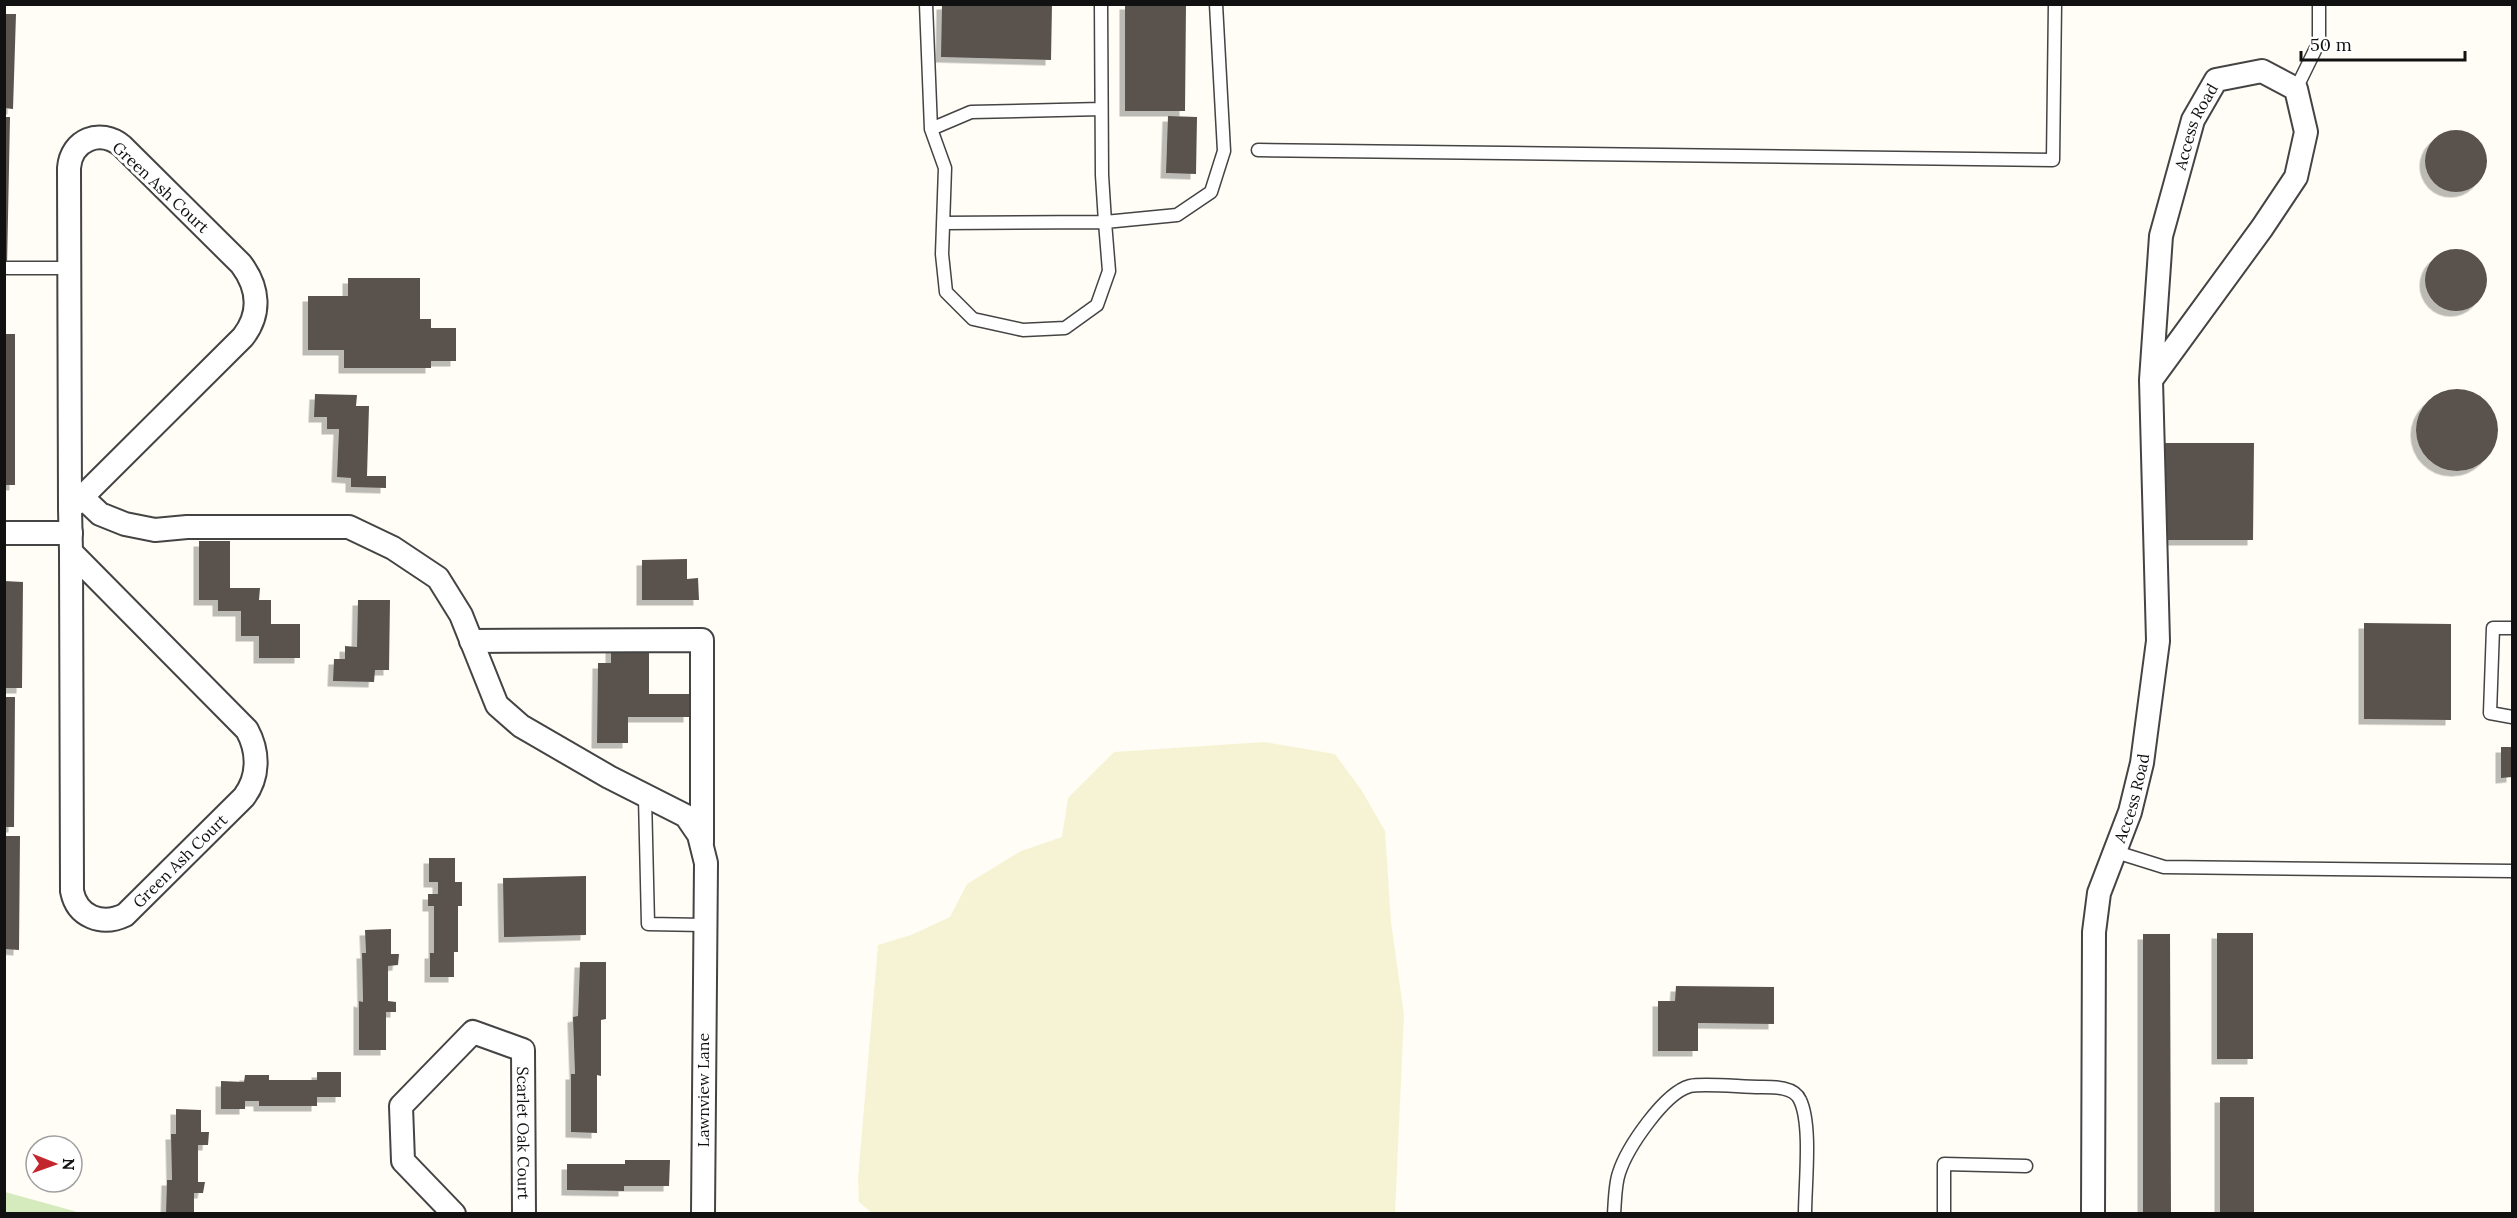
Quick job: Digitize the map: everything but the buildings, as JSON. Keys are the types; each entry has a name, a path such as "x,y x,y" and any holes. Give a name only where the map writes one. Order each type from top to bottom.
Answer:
{"street":[{"name":"Access Road","path":"2093,1214 2094,932 2099,893 2130,812 2142,763 2158,641 2151,380 2161,236 2193,120 2216,80 2262,71 2296,88"},
{"path":"2151,380 2262,228 2296,177 2306,132 2296,88"},
{"name":"Green Ash Court","path":"71,542 247,730 256,758 254,776 244,797 125,915 110,920 95,919 82,912 72,891 71,542 76,503 69,268 71,155 88,139 109,138 122,146 241,264 251,279 256,305 250,328 243,337 76,503"},
{"path":"76,503 125,524 155,530 187,527 349,526 393,548 438,578 461,615 497,705 521,726 645,797 686,816 699,835 702,848"},
{"path":"4,533 71,542"},
{"path":"471,641 702,640 702,848"},
{"name":"Lawnview Lane","path":"702,848 706,863 703,966 703,1214"},
{"name":"Scarlet Oak Court","path":"454,1214 403,1161 401,1106 473,1032 523,1050 524,1214"}],"lane":[{"path":"926,4 931,129 945,168 942,254 946,292 973,319 1023,330 1065,328 1097,304 1109,271 1102,175 1101,4"},
{"path":"943,223 1105,222 1178,214 1211,192 1224,151 1216,4"},
{"path":"1258,150 2053,160 2055,4"},
{"path":"2296,88 2319,42 2319,4"},
{"path":"931,129 971,112 1101,109"},
{"path":"4,268 69,268"},
{"path":"2512,628 2493,628 2490,713 2512,717"},
{"path":"645,797 648,924 704,925"},
{"path":"2116,852 2164,867 2512,871"},
{"path":"1614,1214 1618,1174 1632,1144 1653,1115 1675,1095 1690,1086 1770,1087 1789,1090 1800,1098 1806,1124 1805,1214"},
{"path":"1944,1214 1944,1164 2026,1166"}],"shaded area":[{"path":"1264,742 1335,754 1362,791 1385,831 1391,922 1404,1015 1395,1213 872,1213 859,1202 858,1178 878,945 911,935 950,917 967,884 1021,851 1062,837 1068,798 1114,752"}],"green space":[{"path":"5,1192 74,1211 78,1213 5,1213"}]}
